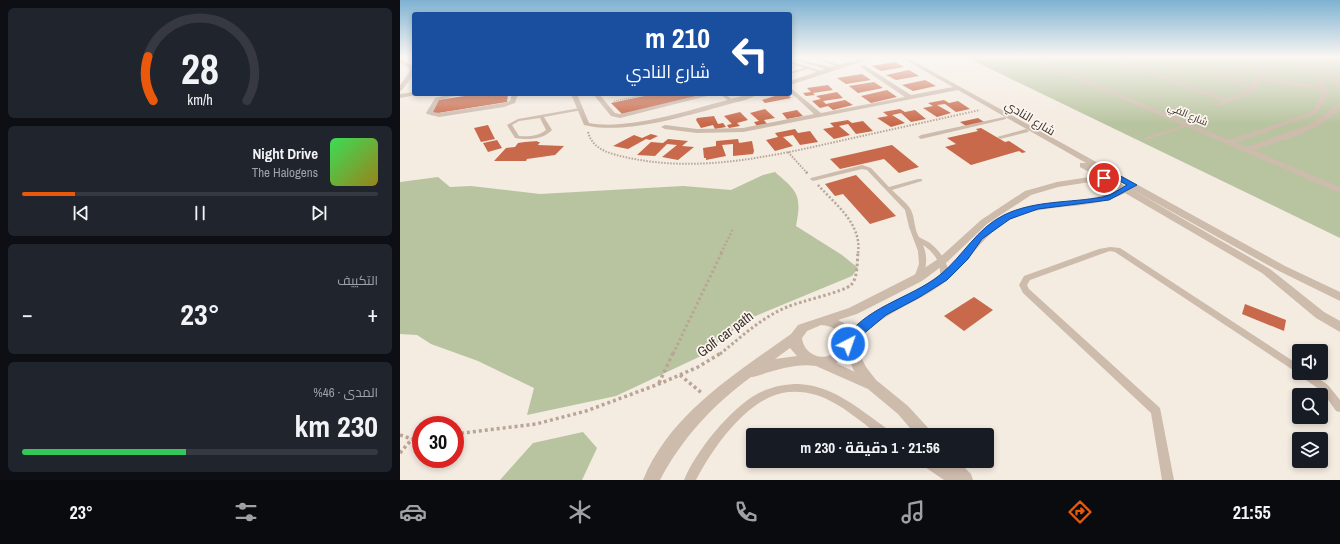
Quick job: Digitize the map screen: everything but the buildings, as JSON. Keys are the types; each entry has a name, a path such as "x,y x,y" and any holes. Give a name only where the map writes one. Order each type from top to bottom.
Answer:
{"street":[{"path":"400,89 407,79"},
{"path":"883,79 911,98"},
{"path":"944,79 963,90"},
{"name":"شارع الفي","path":"1081,79 1340,190"},
{"path":"1170,79 1228,101"},
{"path":"1228,79 1256,89"},
{"path":"1256,89 1255,82 1258,79"},
{"path":"1277,79 1327,92"},
{"path":"1230,142 1312,114 1325,101 1327,92 1323,81 1303,79"},
{"path":"1333,79 1340,88"},
{"path":"1217,105 1256,89"},
{"path":"665,127 697,132 727,132 911,98 963,90"},
{"name":"شارع النادي","path":"963,90 1004,118 1104,178 1130,188 1292,274 1340,297"},
{"name":"شارع النادي","path":"963,90 1117,176 1130,188 1277,278 1305,305 1340,327"},
{"path":"792,91 820,116"},
{"path":"400,96 412,94"},
{"path":"442,96 437,99 429,112 431,114 508,104 513,102 514,96"},
{"path":"575,96 584,121 590,126 612,127 680,114 732,98 744,96"},
{"path":"598,96 613,115 620,116 704,96"},
{"path":"672,104 680,114"},
{"path":"1247,150 1315,124 1331,114 1340,104"},
{"path":"439,114 452,116 499,110"},
{"path":"651,480 682,431 711,400 796,337 805,326 853,311 918,278 942,261 964,238 984,222 1028,193 1057,185 1117,176"},
{"path":"742,376 775,364 826,361 840,355 858,332 882,312 914,296 944,278 965,257 979,237 1007,217 1037,207 1095,201 1115,195 1130,188"},
{"path":"1266,271 1284,279 1318,307 1340,321"},
{"path":"820,321 836,323 842,326 846,332 848,344 861,371 871,384 903,410 919,428"},
{"path":"796,337 797,350 813,361 871,384"},
{"path":"954,468 965,480"}],"lane":[{"path":"542,116 549,130 542,135 524,138 517,136 509,125 518,120 580,109"},
{"path":"921,137 1004,118"},
{"path":"1147,138 1189,125"},
{"path":"1000,137 1026,131"},
{"path":"813,179 865,167 869,169 908,210 912,227 918,239 923,258 918,278"},
{"path":"889,189 920,180"},
{"path":"918,239 936,251 942,261 944,278"},
{"path":"1168,480 1156,411 1026,291 1023,285 1027,278 1102,251 1110,249 1117,250 1292,365"},
{"path":"1313,380 1325,388 1340,408"},
{"path":"690,480 714,441 748,406 760,397 784,389 809,389 831,396 878,428"},
{"path":"936,468 953,480"}],"path":[{"path":"604,104 635,96"},
{"path":"590,126 588,132 589,138 593,144 600,149 628,158 649,161 702,164 734,161 788,152 989,108"},
{"name":"Golf car path","path":"464,433 536,424 586,411 659,384 698,367 720,354 760,321 786,307 810,298 845,289 852,284 855,278 859,246 857,233 852,224 788,152"},
{"path":"659,384 733,229"},
{"path":"400,435 412,439 400,453"}],"green space":[{"path":"1012,79 1340,79 1340,238"},
{"path":"775,172 789,185 796,195 798,201 798,216 796,226 842,255 858,268 852,276 746,320 701,356 616,396 527,415 534,388 478,361 431,344 417,335 400,334 400,182 438,177 450,187 471,186 540,194 683,186 731,190 763,175"},
{"path":"583,432 597,448 582,480 500,480 533,443"}],"route":[{"path":"848,344 858,332 882,312 914,296 944,278 965,257 979,237 998,222 1027,209 1106,199 1126,190 1133,185 1117,176 1104,178"}]}
